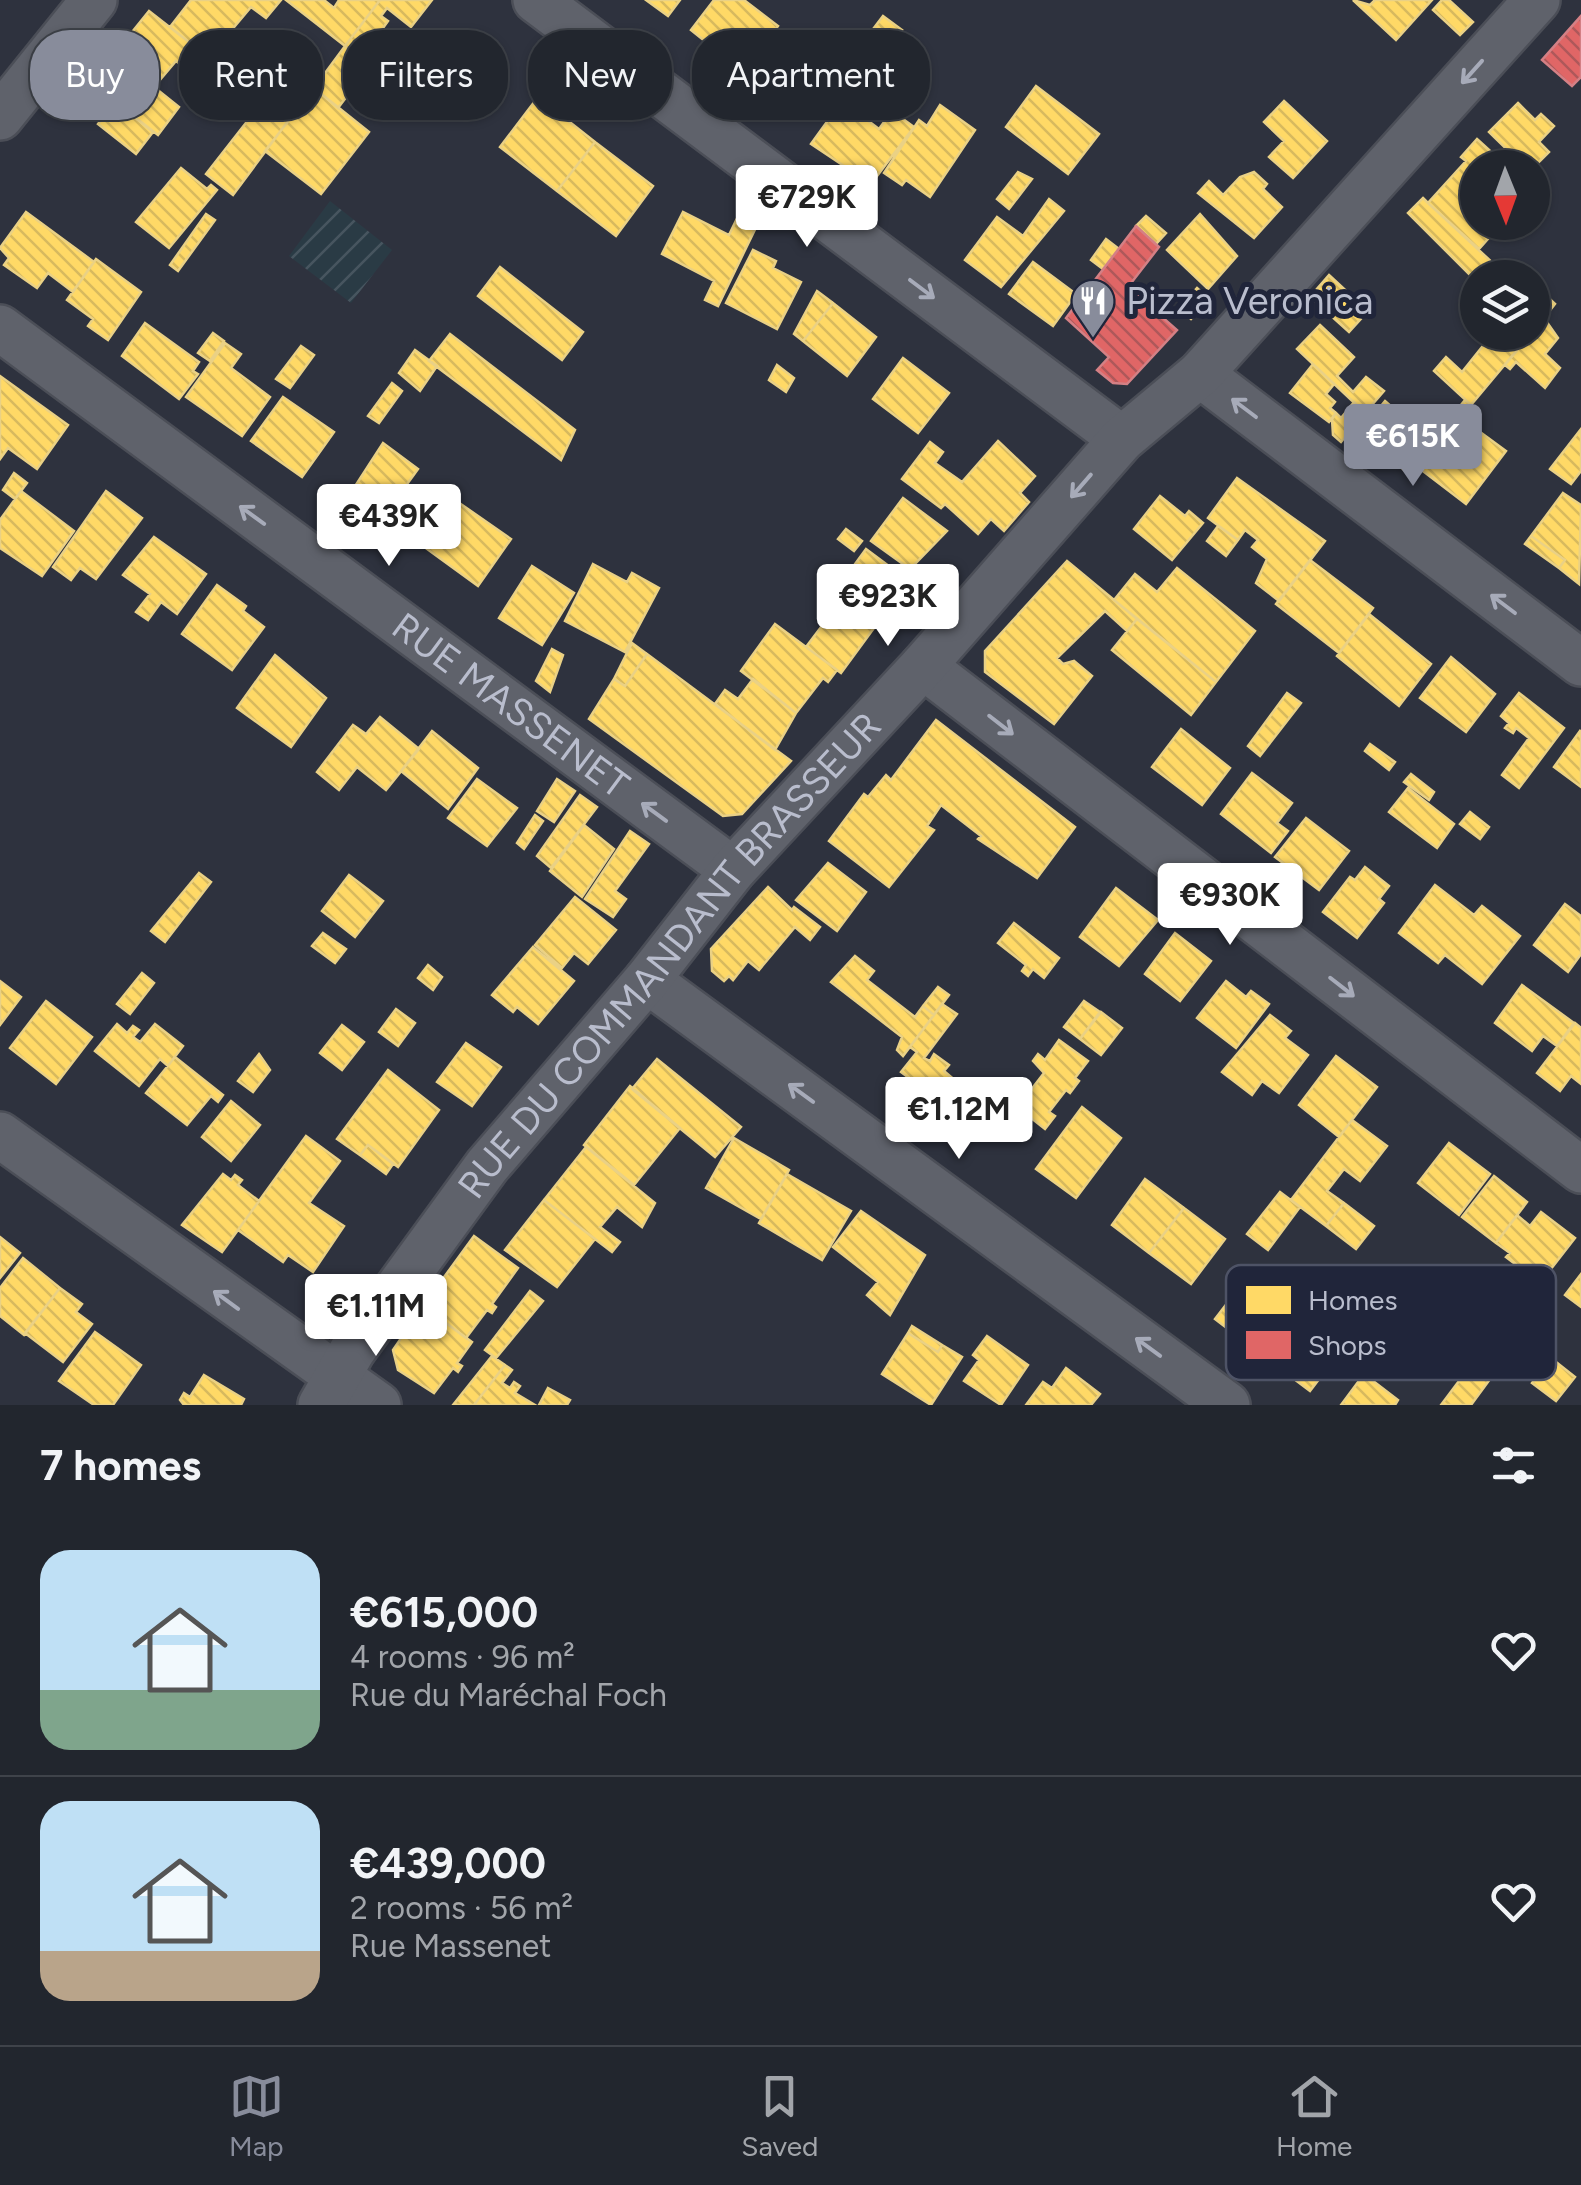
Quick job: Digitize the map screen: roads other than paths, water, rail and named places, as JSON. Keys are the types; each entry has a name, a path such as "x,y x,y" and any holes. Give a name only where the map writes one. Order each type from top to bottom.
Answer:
{"street":[{"path":"0,117 94,0"},
{"path":"536,0 1122,438"},
{"name":"RUE DU COMMANDANT BRASSEUR","path":"328,1391 487,1166 647,980 733,870 924,666 1122,438 1200,374 1537,0"},
{"name":"RUE MASSENET","path":"0,328 733,870"},
{"path":"1200,374 1581,663"},
{"path":"924,666 1581,1170"},
{"path":"647,980 1226,1405"},
{"path":"0,1135 328,1391 378,1405"}],"place":[{"name":"Pizza Veronica","path":"1093,339"}]}
